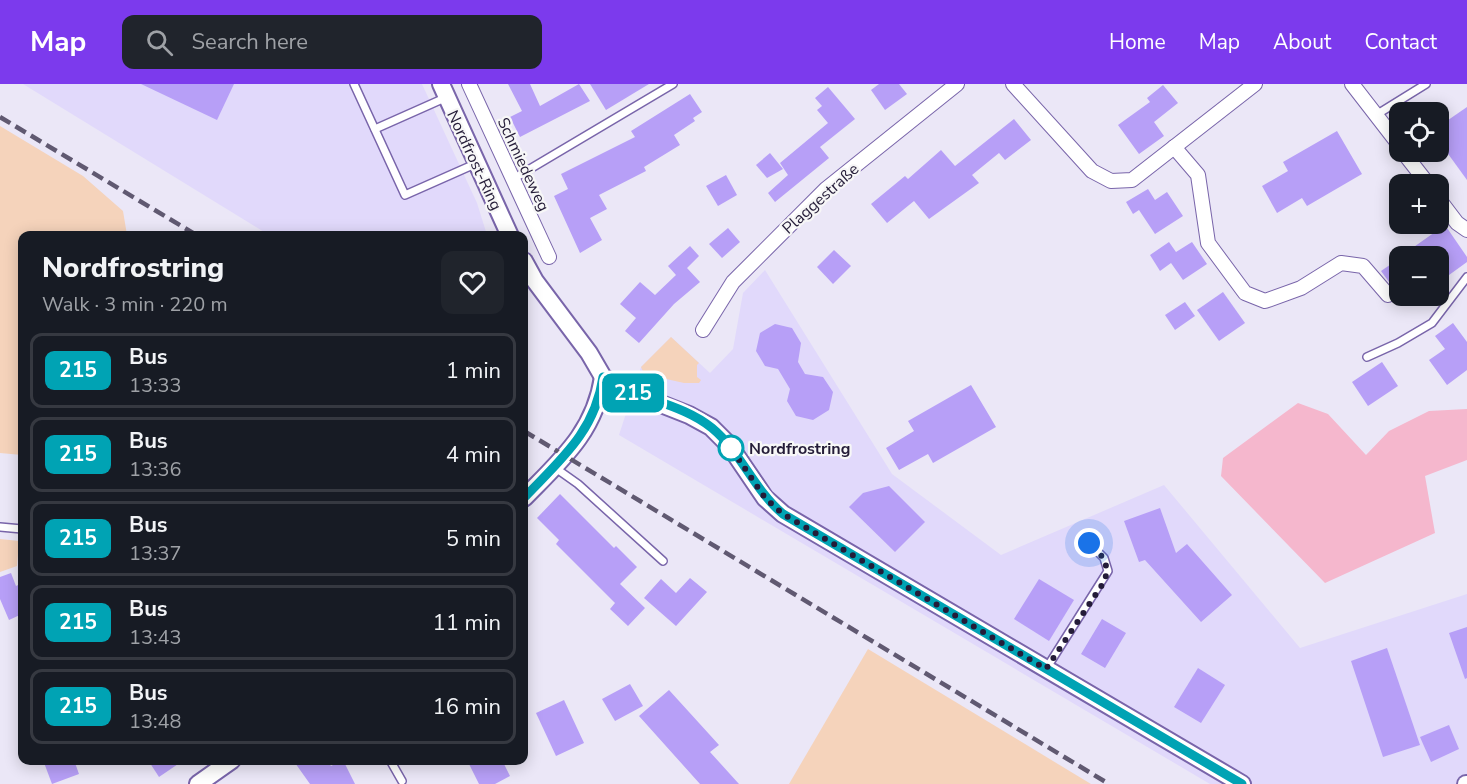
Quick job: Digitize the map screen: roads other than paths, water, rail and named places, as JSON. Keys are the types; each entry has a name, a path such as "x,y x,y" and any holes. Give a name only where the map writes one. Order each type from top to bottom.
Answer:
{"street":[{"name":"Schmiedeweg","path":"469,84 549,257"},
{"name":"Plaggestraße","path":"703,330 733,282 826,189 957,84"},
{"path":"1012,84 1092,171 1111,181 1132,180 1255,84"},
{"path":"1352,84 1389,132"},
{"name":"Nordfrost-Ring","path":"444,91 508,231"},
{"path":"1174,147 1198,175 1208,243 1245,293 1265,301 1301,288 1341,263 1363,266 1388,295"},
{"path":"1411,162 1420,174"},
{"path":"1449,212 1457,223 1467,230"},
{"path":"528,268 535,281 590,353 603,377 618,387 689,415 711,427 729,445 765,498 783,514 1242,784"},
{"path":"528,494 583,433 600,399 603,377"},
{"path":"198,784 225,765"}],"lane":[{"path":"354,84 405,195 477,163"},
{"path":"513,179 673,84"},
{"path":"1376,115 1426,84"},
{"path":"375,129 444,91"},
{"path":"1366,357 1398,343 1432,323 1467,277"},
{"path":"554,467 578,484 663,561"},
{"path":"0,527 18,529"},
{"path":"1046,669 1104,582 1108,571 1104,558 1089,543"},
{"path":"393,765 402,781"}],"railway":[{"path":"0,117 190,231"},
{"path":"528,433 1109,784"}],"place":[{"name":"Nordfrostring","path":"731,448"}]}
